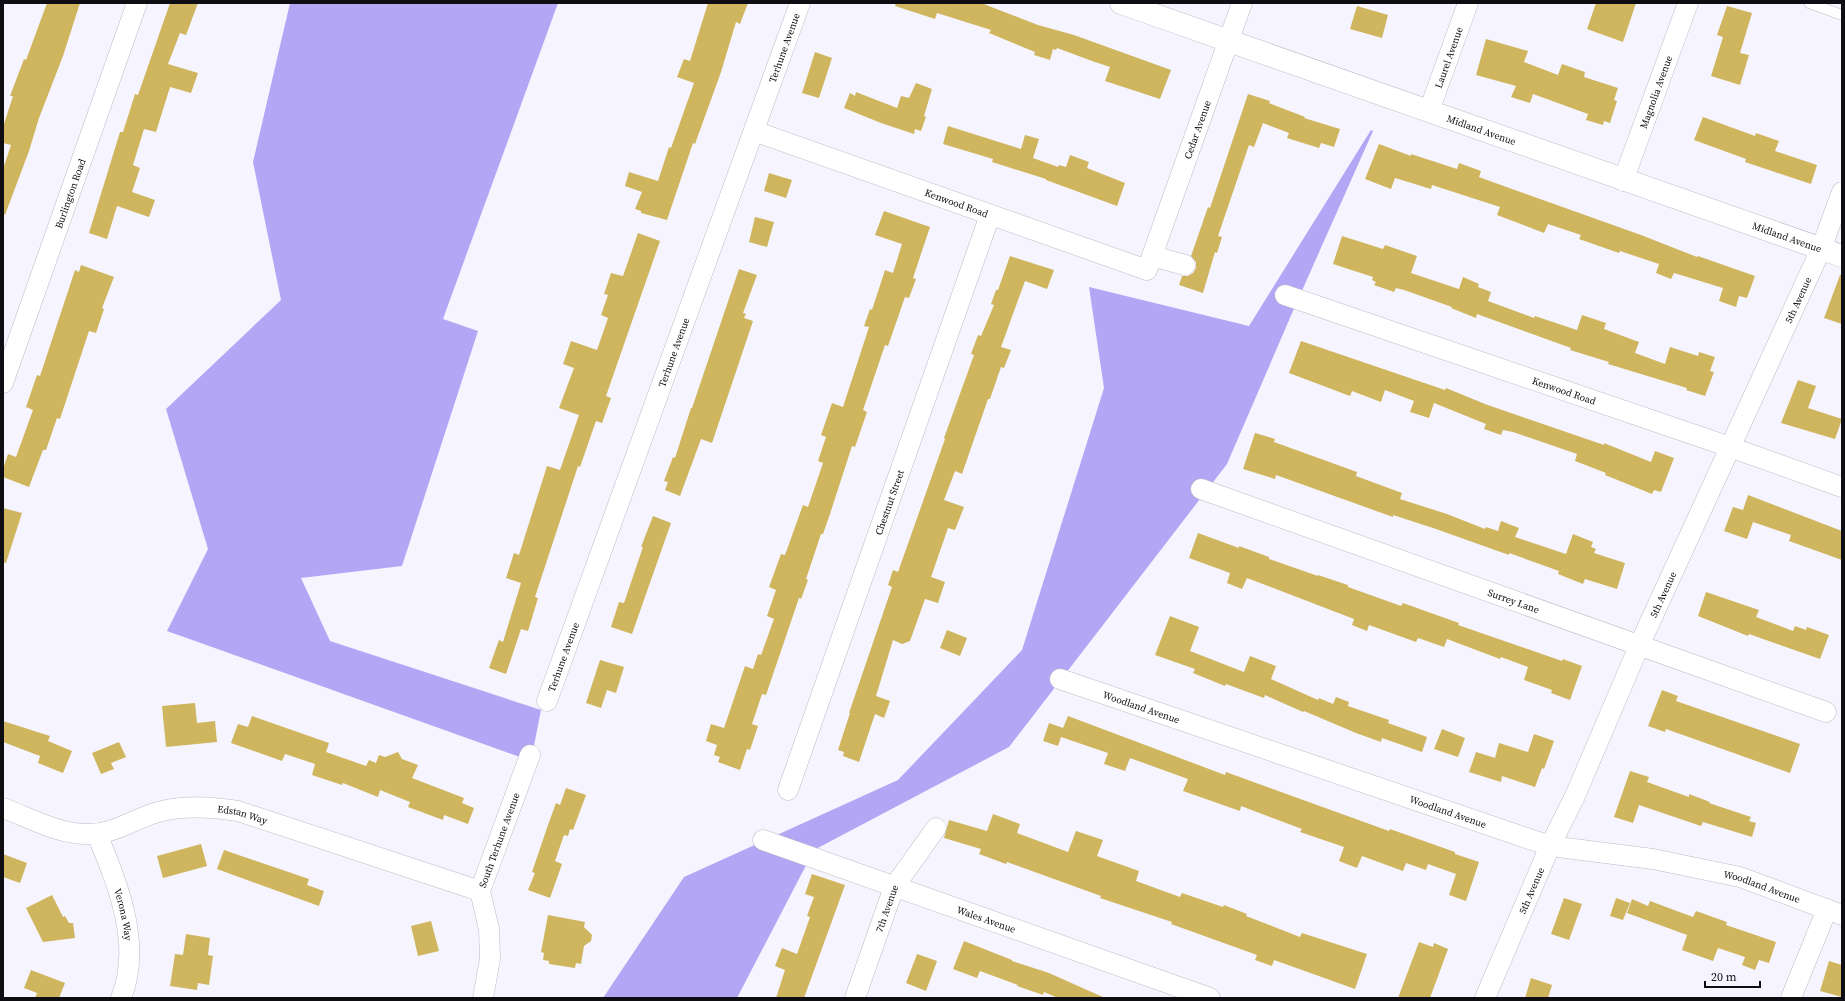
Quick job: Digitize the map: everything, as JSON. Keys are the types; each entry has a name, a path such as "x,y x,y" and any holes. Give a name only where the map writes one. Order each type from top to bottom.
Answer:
{"street":[{"name":"Burlington Road","path":"3,383 137,3"},
{"name":"Terhune Avenue","path":"547,701 800,3"},
{"name":"Midland Avenue","path":"1121,3 1623,181 1842,256"},
{"name":"Cedar Avenue","path":"1152,256 1242,3"},
{"name":"Laurel Avenue","path":"1429,111 1468,3"},
{"name":"Magnolia Avenue","path":"1623,181 1688,3"},
{"name":"Kenwood Road","path":"754,131 1147,270 1152,256"},
{"name":"5th Avenue","path":"1485,998 1550,846 1575,796 1639,646 1821,249 1842,192"},
{"name":"Chestnut Street","path":"788,790 990,215"},
{"path":"1152,256 1185,265"},
{"name":"Kenwood Road","path":"1285,295 1730,447 1842,487"},
{"name":"Surrey Lane","path":"1201,489 1826,712"},
{"name":"Woodland Avenue","path":"1060,679 1550,846 1653,859 1720,872 1740,877 1834,912"},
{"name":"South Terhune Avenue","path":"483,998 490,959 489,929 480,891 530,755"},
{"name":"Edstan Way","path":"3,808 66,832 97,834 115,830 161,811 186,807 212,807 238,811 480,891"},
{"name":"7th Avenue","path":"855,998 894,887 936,828"},
{"name":"Verona Way","path":"97,834 116,882 124,907 128,928 128,966 121,998"},
{"name":"Wales Avenue","path":"763,840 894,887 1173,992 1210,998"},
{"path":"1792,998 1834,912"}],"lane":[{"path":"1809,3 1842,15"}],"shaded area":[{"path":"290,3 558,3 443,319 478,331 402,566 301,578 330,641 541,710 531,761 167,631 208,549 166,409 281,300 253,162"},
{"path":"1371,130 1373,131 1227,464 1009,747 814,850 737,998 603,998 684,877 898,780 1022,650 1104,388 1089,287 1249,326"}],"building":[{"path":"47,3 80,3 63,56 39,118 29,151 5,215 3,214 3,169 11,145 3,143 3,127 13,96 10,96 24,59 26,60"},
{"path":"170,3 198,3 186,35 180,33 168,64 198,73 191,93 170,87 156,132 144,129 133,165 140,168 132,192 155,200 149,217 117,206 107,239 89,233 120,132 123,132 135,94 138,95"},
{"path":"708,3 748,3 740,24 736,22 721,72 695,144 693,143 667,220 641,213 641,211 635,209 642,192 625,186 629,172 658,181 669,147 671,148 694,83 677,77 684,59 690,61"},
{"path":"896,3 981,3 1038,25 1074,35 1171,70 1160,99 1105,81 1110,67 1057,48 1056,50 1053,49 1050,60 1034,55 1035,52 989,33 991,30 937,13 935,19 895,6"},
{"path":"1596,3 1636,3 1623,42 1587,29"},
{"path":"1357,6 1388,15 1382,38 1350,29"},
{"path":"1727,6 1752,13 1740,53 1749,55 1740,85 1711,76 1723,37 1717,35"},
{"path":"1486,39 1528,51 1524,62 1558,75 1562,64 1585,72 1584,77 1618,88 1614,100 1617,101 1610,123 1604,121 1603,125 1586,120 1588,114 1533,94 1530,103 1511,97 1516,86 1476,75"},
{"path":"815,52 832,58 819,98 802,93"},
{"path":"916,83 932,89 924,116 926,117 921,131 915,129 914,134 844,108 850,93 855,96 856,92 897,108 901,96 909,98"},
{"path":"1248,94 1270,101 1269,103 1305,117 1304,118 1340,129 1334,147 1321,143 1319,148 1287,138 1289,133 1263,123 1254,147 1249,145 1218,236 1222,237 1217,253 1215,252 1203,293 1179,285 1182,276 1188,276 1193,273 1196,268 1196,262 1191,256 1208,207 1210,208"},
{"path":"1703,117 1755,136 1756,133 1779,141 1775,151 1817,165 1811,184 1745,162 1746,159 1694,140"},
{"path":"948,126 1021,149 1025,135 1039,139 1033,158 1058,167 1059,165 1066,167 1070,155 1089,162 1087,168 1125,183 1117,206 1046,179 992,162 993,159 943,144"},
{"path":"1379,144 1411,156 1411,154 1457,169 1459,163 1481,171 1479,177 1641,235 1697,257 1698,256 1755,276 1747,298 1739,296 1736,307 1719,301 1723,288 1674,273 1671,279 1656,273 1659,264 1620,251 1619,253 1579,239 1581,235 1548,224 1544,233 1497,215 1500,207 1432,185 1431,189 1395,178 1391,189 1365,179"},
{"path":"769,173 792,180 786,198 764,191"},
{"path":"884,211 930,227 913,278 916,279 909,298 905,297 888,346 885,345 863,410 867,412 855,447 852,446 823,534 821,534 806,579 808,580 801,599 799,598 766,695 762,694 752,724 758,726 750,750 747,749 740,770 718,762 720,757 714,755 717,745 706,741 711,724 724,728 745,666 753,669 758,654 761,655 774,619 767,616 776,590 769,587 781,554 785,555 803,505 808,507 823,463 818,461 826,437 821,435 832,403 843,407 869,327 864,326 870,309 872,310 885,270 893,273 902,244 875,235"},
{"path":"755,217 774,222 767,247 749,242"},
{"path":"638,233 660,241 606,396 611,398 602,423 596,421 580,467 578,466 535,597 538,598 528,631 521,629 506,674 489,668 499,640 503,642 521,583 506,578 514,553 519,555 547,466 560,470 579,415 559,408 574,368 563,364 571,341 597,350 608,318 601,315 608,295 604,294 611,273 623,276"},
{"path":"1342,236 1383,249 1385,245 1417,256 1411,273 1459,289 1463,277 1479,284 1478,287 1491,292 1488,301 1534,318 1535,316 1577,330 1582,315 1606,323 1604,329 1639,342 1635,353 1665,364 1670,347 1698,356 1699,352 1715,357 1710,371 1714,372 1705,396 1686,390 1687,388 1608,364 1609,362 1570,350 1571,348 1477,314 1476,318 1451,308 1452,307 1404,290 1396,288 1394,292 1374,285 1376,282 1372,280 1373,277 1333,264"},
{"path":"1010,256 1054,270 1047,289 1025,281 1001,347 1011,350 1004,368 1001,367 990,399 988,399 962,474 955,471 944,500 964,507 955,530 948,528 931,577 945,582 938,603 925,599 910,641 902,644 893,640 876,696 890,701 884,718 875,714 859,762 843,756 844,752 838,750 849,713 892,587 888,585 893,570 898,572 974,355 971,354 978,335 981,336 994,305 991,304 996,290 998,290"},
{"path":"81,265 114,277 102,308 104,309 96,333 89,331 60,419 57,418 46,450 43,450 29,487 3,477 3,469 8,454 16,457 33,410 26,407 37,375 40,376 75,270 79,272"},
{"path":"739,269 757,275 743,313 746,314 744,318 753,321 712,443 701,439 680,496 665,490 668,482 664,481 673,457 675,458"},
{"path":"1840,275 1842,275 1842,324 1824,318"},
{"path":"1301,341 1445,390 1446,388 1485,404 1604,445 1604,443 1651,462 1655,451 1674,458 1661,492 1654,490 1652,494 1575,461 1577,454 1513,432 1503,430 1501,435 1484,429 1486,424 1434,403 1429,418 1410,412 1414,401 1385,390 1381,402 1352,391 1350,396 1289,373"},
{"path":"1798,380 1816,386 1808,408 1842,419 1835,439 1781,423"},
{"path":"1255,433 1275,439 1274,442 1357,472 1356,476 1402,493 1400,499 1447,514 1485,529 1486,527 1498,531 1501,521 1519,528 1515,537 1566,554 1573,534 1593,542 1591,547 1596,549 1594,553 1625,563 1617,589 1585,579 1583,584 1558,574 1559,571 1509,553 1509,555 1393,515 1393,517 1276,475 1275,479 1243,469"},
{"path":"1748,495 1842,531 1842,560 1789,541 1791,535 1753,522 1747,539 1724,531 1733,507 1743,510"},
{"path":"3,508 22,513 6,563 3,562"},
{"path":"653,516 671,523 632,634 611,627 619,602 624,603 643,547 641,547"},
{"path":"1198,533 1239,548 1239,546 1269,557 1269,559 1318,576 1348,585 1348,587 1401,606 1403,603 1459,623 1458,625 1562,661 1563,659 1582,666 1570,700 1551,693 1552,690 1524,680 1528,667 1501,657 1500,659 1447,639 1444,647 1418,638 1416,642 1369,625 1367,631 1352,625 1354,619 1247,578 1242,589 1227,583 1230,573 1189,558"},
{"path":"1706,592 1759,610 1756,617 1793,631 1795,626 1806,630 1807,627 1829,635 1820,659 1749,634 1748,636 1698,616"},
{"path":"1170,616 1199,627 1190,651 1244,672 1250,656 1276,666 1271,679 1318,700 1319,698 1333,704 1336,697 1349,702 1348,706 1389,720 1388,723 1427,737 1422,752 1382,738 1381,742 1356,733 1265,695 1264,698 1226,684 1225,686 1193,673 1195,669 1155,655"},
{"path":"947,630 967,638 960,656 940,648"},
{"path":"600,660 624,667 616,693 607,690 601,708 586,703"},
{"path":"1662,690 1678,696 1676,701 1800,744 1790,773 1666,729 1665,732 1648,726"},
{"path":"195,703 197,723 215,721 217,742 166,747 162,706"},
{"path":"252,716 329,743 326,752 366,766 369,760 376,763 379,755 385,757 398,752 402,759 418,765 412,778 464,798 462,803 474,808 468,824 444,815 443,820 408,807 410,802 380,790 378,797 343,783 342,785 312,775 315,764 285,754 282,761 231,743 238,724 248,727"},
{"path":"1068,716 1225,775 1226,772 1389,831 1390,829 1455,852 1455,854 1479,862 1466,901 1449,895 1456,874 1428,864 1426,870 1406,863 1403,871 1362,856 1357,868 1339,861 1344,847 1300,832 1302,829 1241,806 1240,811 1183,791 1188,779 1130,758 1125,771 1104,764 1108,753 1061,737 1058,746 1043,741 1049,723 1063,728"},
{"path":"3,721 50,736 48,741 72,751 63,773 38,763 40,756 3,742"},
{"path":"1442,729 1465,738 1458,757 1434,749"},
{"path":"1534,734 1554,741 1544,769 1542,768 1535,787 1502,776 1501,782 1469,772 1476,752 1495,758 1499,743 1528,752"},
{"path":"119,742 126,757 111,763 114,769 101,774 92,753"},
{"path":"1630,771 1649,777 1647,782 1689,797 1689,794 1710,802 1709,803 1751,817 1749,821 1756,823 1752,837 1703,822 1701,826 1639,805 1633,823 1614,817"},
{"path":"566,788 586,795 573,830 570,829 568,836 564,835 555,861 562,864 550,898 528,890 535,873 532,872 556,803 560,805"},
{"path":"993,814 1020,824 1017,833 1068,852 1076,831 1103,840 1097,856 1139,871 1136,881 1180,897 1182,893 1223,907 1224,905 1247,914 1246,916 1300,937 1302,933 1367,954 1355,989 1274,960 1272,966 1255,960 1257,955 1171,924 1172,922 1100,898 1101,896 1007,862 1006,864 979,854 981,849 944,838 949,820 987,831"},
{"path":"201,844 207,866 163,878 157,856"},
{"path":"224,850 309,879 307,885 324,891 319,906 217,869"},
{"path":"3,854 27,863 20,883 3,877"},
{"path":"812,874 845,885 804,998 776,998 785,970 775,966 782,948 797,954 810,917 807,916 814,897 805,894"},
{"path":"52,895 63,917 65,916 69,923 73,923 75,938 43,942 26,908"},
{"path":"1564,898 1582,904 1569,940 1551,934"},
{"path":"1616,898 1630,903 1623,920 1610,916"},
{"path":"1632,899 1648,906 1650,901 1693,917 1696,911 1727,922 1726,925 1776,942 1769,963 1759,960 1755,970 1742,965 1745,957 1718,948 1713,961 1682,950 1687,935 1627,913"},
{"path":"548,915 585,922 584,927 592,935 591,941 584,946 581,964 576,963 575,968 549,964 549,961 543,960 544,953 541,952"},
{"path":"431,921 439,951 418,956 411,926"},
{"path":"186,934 210,938 208,955 213,956 209,985 198,983 197,990 170,986 175,954 183,955"},
{"path":"964,941 1012,961 1049,973 1105,998 1058,998 1044,992 1043,995 1017,986 1018,985 980,971 977,978 953,969"},
{"path":"1419,942 1433,947 1434,943 1448,949 1430,998 1398,998"},
{"path":"917,954 937,961 926,991 906,983"},
{"path":"1829,961 1842,965 1842,997 1820,991"},
{"path":"31,970 65,983 59,998 35,998 37,993 24,988"},
{"path":"1531,978 1552,985 1548,998 1525,998"}]}
